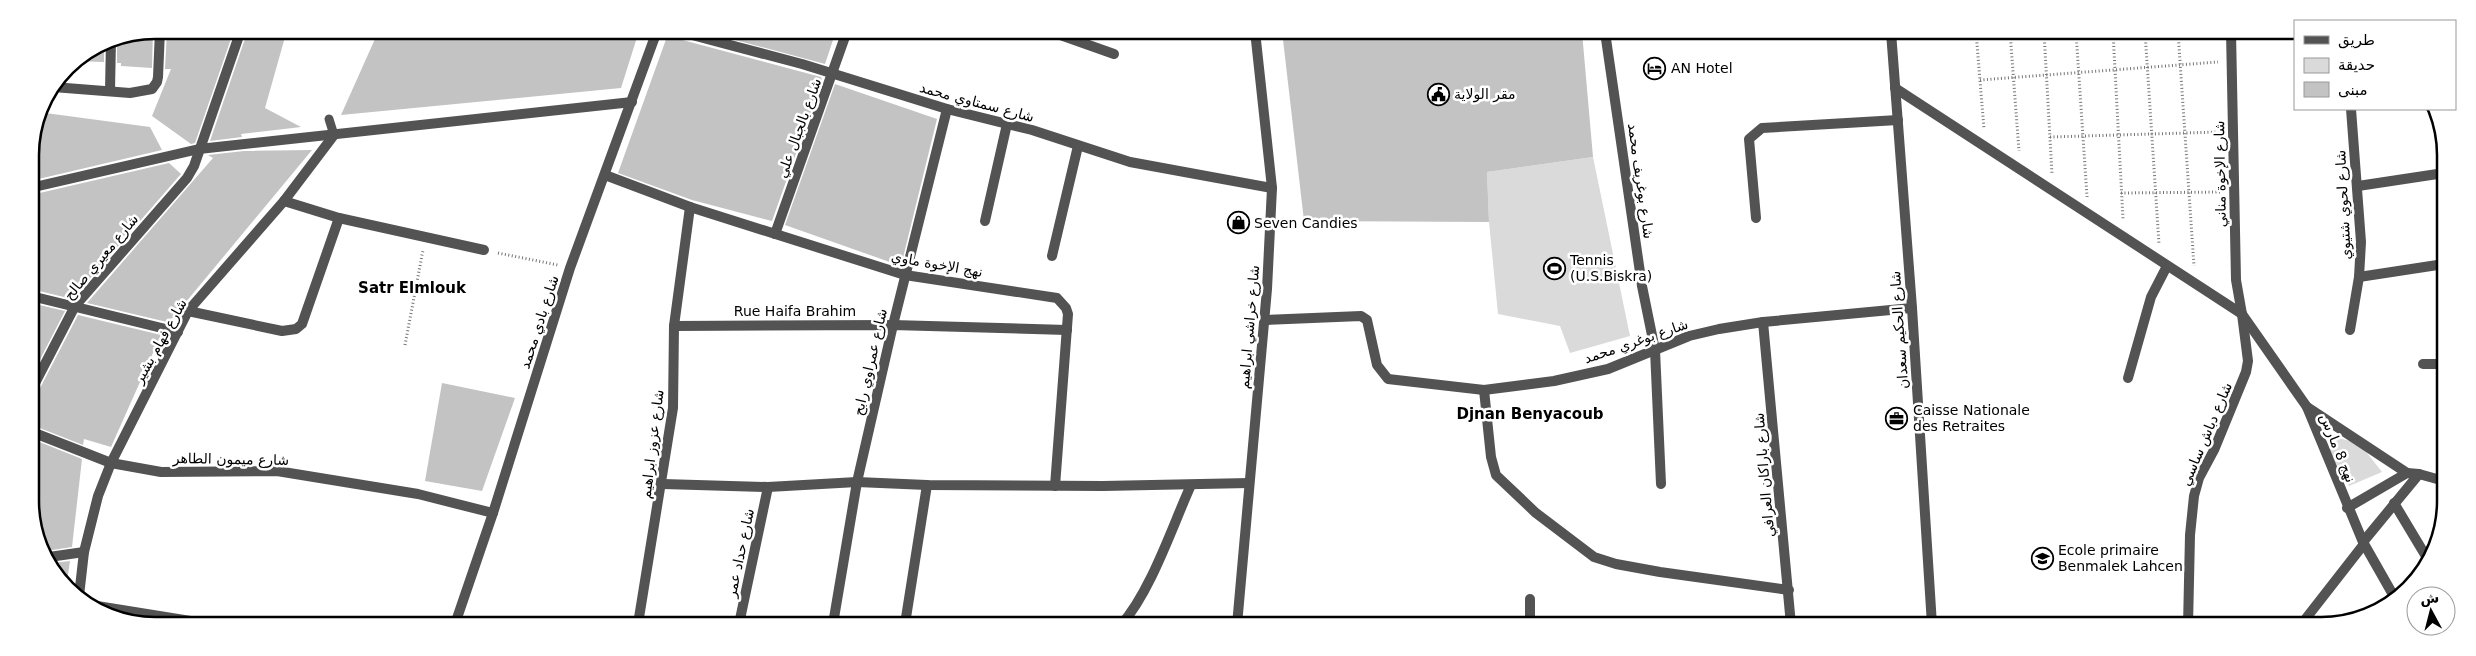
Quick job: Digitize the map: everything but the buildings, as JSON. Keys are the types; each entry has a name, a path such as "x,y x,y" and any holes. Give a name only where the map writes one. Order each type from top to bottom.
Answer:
{"street":[{"path":"61,88 130,93 147,91 155,86 158,77 160,39"},
{"name":"شارع معيري صالح","path":"39,376 76,306 187,178 238,39"},
{"name":"شارع بادي محمد","path":"457,617 493,513 570,268 654,39"},
{"name":"شارع سمتاوي محمد","path":"707,39 833,74 947,110 1007,124 1130,162 1272,188"},
{"name":"شارع بالجبال علي","path":"776,234 844,39"},
{"path":"1082,39 1114,54"},
{"name":"شارع خراشي ابراهيم","path":"1238,617 1264,320 1272,188 1256,39"},
{"name":"شارع بوغريف محمد","path":"1606,39 1642,286 1655,350 1661,484"},
{"name":"شارع الحكيم سعدان","path":"1892,39 1912,308 1931,617"},
{"name":"شارع الإخوة مناني","path":"2231,39 2236,280 2242,314"},
{"path":"110,91 111,48"},
{"path":"1895,88 2242,314"},
{"path":"39,186 199,149 632,102"},
{"name":"شارع عمراوي رابح","path":"834,617 857,482 893,324 947,110"},
{"name":"شارع لحوي شتيوي","path":"2350,330 2359,277 2361,242 2351,110"},
{"path":"1756,218 1749,139 1754,133 1762,128 1898,120"},
{"path":"985,221 1007,124"},
{"name":"شارع فهام بشير","path":"80,589 84,552 98,496 112,463 188,311 284,201 334,135"},
{"path":"1052,256 1078,146"},
{"path":"2358,186 2437,174"},
{"name":"نهج الإخوة ماوي","path":"605,175 690,207 905,275 1057,298 1066,308 1067,330 1055,486"},
{"path":"284,201 339,218 484,250"},
{"name":"شارع عزوز ابراهيم","path":"639,617 663,484 673,408 674,326 690,207"},
{"path":"188,311 282,331 296,329 302,324 339,218"},
{"path":"2128,378 2151,297 2163,264"},
{"path":"2359,277 2437,265"},
{"path":"39,298 178,332"},
{"name":"شارع بوغري محمد","path":"1264,320 1361,316 1367,320 1378,365 1388,379 1484,390 1572,377 1608,369 1689,336 1763,322 1912,308"},
{"name":"نهج 8 مارس","path":"2242,314 2307,407 2347,508 2363,543 2392,593"},
{"name":"شارع دباش ساسي","path":"2188,617 2191,512 2199,478 2214,450 2246,372 2248,361 2242,314"},
{"name":"شارع باراكان العرافي","path":"1763,322 1791,617"},
{"name":"Rue Haifa Brahim","path":"674,326 893,324 1067,330"},
{"path":"2422,364 2437,364"},
{"path":"1484,390 1491,457 1496,475 1536,513 1594,557 1616,564 1660,572 1789,590"},
{"path":"2307,407 2407,474"},
{"name":"شارع ميمون الطاهر","path":"39,435 112,463 161,472 277,471 418,494 493,513"},
{"path":"2347,508 2407,474 2419,474 2437,479"},
{"path":"2307,617 2394,503 2419,474"},
{"path":"663,484 768,487 857,482 927,485 1055,486 1249,483"},
{"path":"906,617 927,485"},
{"path":"1126,617 1136,603 1153,569 1191,485"},
{"name":"شارع حداد عمر","path":"740,617 768,487"},
{"path":"2394,503 2424,554"},
{"path":"53,556 84,552"},
{"path":"1530,599 1530,617"},
{"path":"110,608 165,617"}],"lane":[{"path":"329,119 334,135"}],"path":[{"path":"1977,39 1985,147"},
{"path":"2010,39 2020,170"},
{"path":"2044,39 2053,192"},
{"path":"2077,39 2088,215"},
{"path":"2113,39 2124,238"},
{"path":"2146,39 2163,264"},
{"path":"2178,39 2195,284"},
{"path":"1980,80 2231,61"},
{"path":"2050,137 2234,131"},
{"path":"2121,193 2234,191"},
{"path":"405,345 426,237"},
{"path":"484,250 570,268"}],"green space":[{"name":"Tennis (U.S.Biskra)","path":"1593,157 1630,336 1570,353 1560,326 1498,314 1489,222 1487,172"},
{"path":"2332,436 2360,444 2382,472 2349,486 2325,444"}],"place":[{"name":"AN Hotel","path":"1655,68"},
{"name":"مقر الولاية","path":"1438,94"},
{"name":"Seven Candies","path":"1238,223"},
{"name":"Tennis (U.S.Biskra)","path":"1554,268"},
{"name":"Caisse Nationale des Retraites","path":"1897,418"},
{"name":"Ecole primaire Benmalek Lahcen","path":"2042,558"}],"district":[{"name":"Satr Elmlouk","path":"412,288"},
{"name":"Djnan Benyacoub","path":"1530,414"}]}
